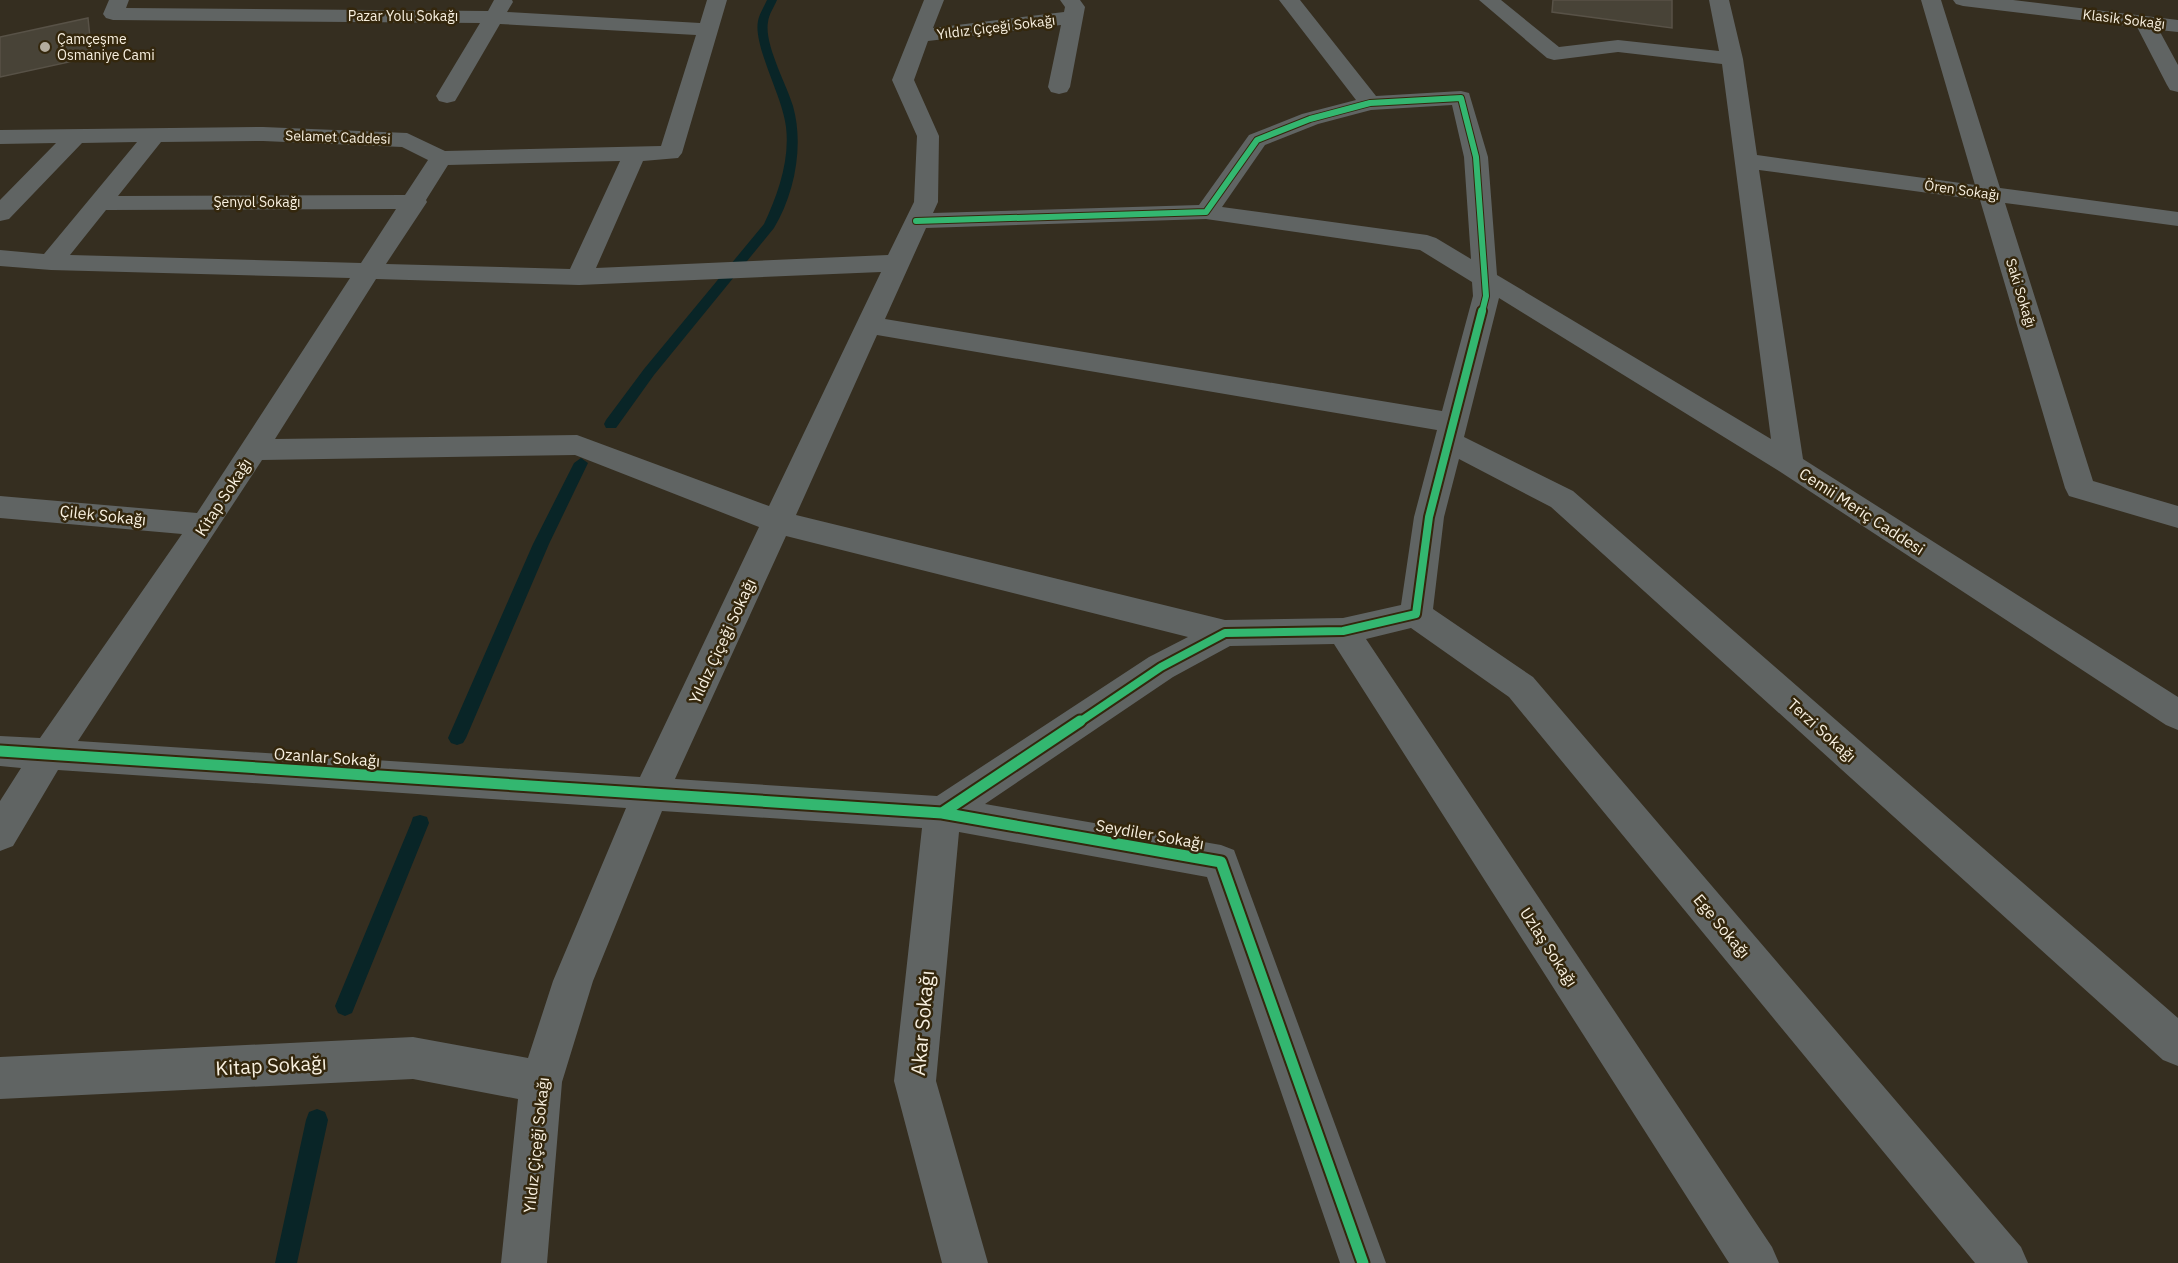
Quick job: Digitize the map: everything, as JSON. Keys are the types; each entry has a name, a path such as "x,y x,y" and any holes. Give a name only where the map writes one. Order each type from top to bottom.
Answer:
{"street":[{"name":"Pazar Yolu Sokağı","path":"119,0 113,14 499,8 709,30"},
{"path":"709,30 717,0"},
{"name":"Yıldız Çiçeği Sokağı","path":"524,1263 541,1082 573,981 651,793 926,202 928,136 903,80 934,0"},
{"path":"1289,0 1370,103"},
{"path":"1489,0 1554,54 1618,46 1732,59"},
{"name":"Cemii Meriç Caddesi","path":"1719,0 1732,59 1789,464 2178,716"},
{"name":"Saki Sokağı","path":"1931,0 2080,488 2178,517"},
{"name":"Klasik Sokağı","path":"1963,0 2178,26"},
{"path":"447,96 499,8"},
{"path":"1059,87 1072,9"},
{"name":"Yıldız Çiçeği Sokağı","path":"920,36 1072,9"},
{"path":"2144,21 2178,85"},
{"name":"Selamet Caddesi","path":"0,137 263,134 407,140 441,158 670,153 709,30"},
{"path":"253,450 577,445 778,522 1225,633 1343,632 1416,614 1429,517 1486,296 1476,158 1461,98 1370,103 1310,119 1257,140 1206,212"},
{"path":"51,262 154,135"},
{"path":"0,214 76,136"},
{"path":"579,277 634,155"},
{"name":"Kitap Sokağı","path":"0,834 49,754 205,525 415,202 441,158"},
{"name":"Ören Sokağı","path":"1747,161 2178,219"},
{"name":"Şenyol Sokağı","path":"99,203 415,202"},
{"path":"916,221 1206,212 1427,243 1789,464"},
{"path":"0,258 51,262 579,277 897,264"},
{"name":"Terzi Sokağı","path":"868,325 1451,432 1562,499 2178,1045"},
{"name":"Çilek Sokağı","path":"0,507 205,525"},
{"name":"Ege Sokağı","path":"1416,614 1521,687 2005,1263"},
{"name":"Uzlaş Sokağı","path":"1343,632 1756,1263"},
{"path":"942,813 1161,668 1225,633"},
{"name":"Ozanlar Sokağı","path":"0,751 651,793"},
{"name":"Seydiler Sokağı","path":"651,793 942,813 1221,862 1363,1263"},
{"name":"Akar Sokağı","path":"942,813 915,1081 965,1263"},
{"name":"Kitap Sokağı","path":"0,1078 413,1058 541,1082"}],"building":[{"path":"1553,0 1672,0 1672,28 1552,12"},
{"name":"Çamçeşme Osmaniye Cami","path":"88,18 92,57 0,77 0,37"}],"waterway":[{"path":"611,424 649,372 770,225 780,202 790,166 792,128 763,35 763,21 772,0"},
{"path":"457,738 541,544 581,463"},
{"path":"345,1006 420,823"},
{"path":"286,1263 317,1120"}],"cycle path":[{"path":"916,221 1206,212 1257,140 1310,119 1370,103 1461,98 1476,157 1486,296 1429,517 1416,614 1343,631 1225,633 1161,667 942,813"},
{"path":"0,751 942,813 1221,862 1363,1263"}],"place":[{"name":"Çamçeşme Osmaniye Cami","path":"45,47"}]}
